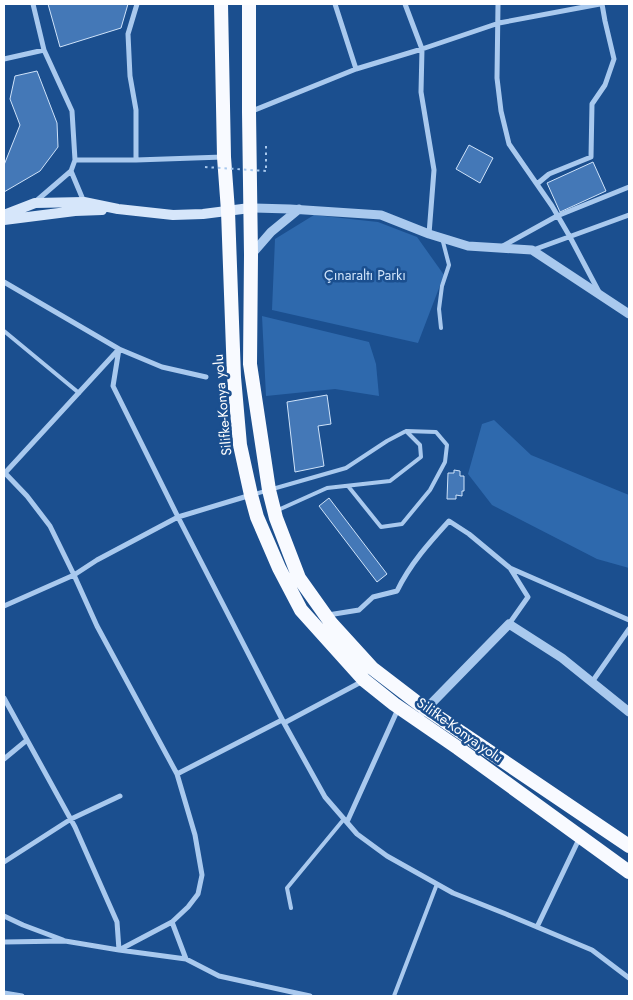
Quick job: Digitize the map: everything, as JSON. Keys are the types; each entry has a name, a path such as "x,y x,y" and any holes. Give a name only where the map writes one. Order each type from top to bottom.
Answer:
{"highway":[{"name":"Silifke-Konya yolu","path":"221,4 224,157 240,444 257,517 278,568 302,610 364,680 629,872"},
{"name":"Silifke-Konya yolu","path":"249,4 250,364 269,490 276,518 300,578 331,623 372,668 426,709 629,846"}],"main road":[{"path":"4,216 35,202 84,202 118,209 173,215 203,214 250,208"},
{"path":"4,220 75,210 118,209"}],"street":[{"path":"33,4 44,50 72,111 75,160 71,170 35,202"},
{"path":"136,160 136,110 130,76 128,34 137,4"},
{"path":"335,4 356,69"},
{"path":"405,4 422,49 422,92 434,170 429,234"},
{"path":"498,4 497,78 501,111 509,144 570,237 602,297"},
{"path":"249,112 356,69 499,23 601,4 614,60 605,85 592,104 591,157 549,174 537,184"},
{"path":"4,59 44,50"},
{"path":"75,160 224,157"},
{"path":"71,170 84,202"},
{"path":"500,248 557,216 629,187"},
{"path":"250,208 382,215 429,234 468,246 532,250 629,215"},
{"path":"251,255 271,232 300,210"},
{"path":"532,250 629,314"},
{"path":"4,282 119,349 162,368 206,376"},
{"path":"119,349 4,473 27,496 50,526 97,626 177,774 195,835 202,875 198,894 188,907 172,922 119,950"},
{"path":"119,349 113,386 178,518 283,721 325,797 357,834 386,856 453,893 592,950 629,978"},
{"path":"4,606 74,575 97,560 178,518 251,495"},
{"path":"326,616 359,610 373,597 398,591 403,578 424,548 449,521 470,534 510,568 629,620"},
{"path":"416,719 510,624 528,597 510,568"},
{"path":"510,624 562,658 629,712"},
{"path":"592,682 629,629"},
{"path":"177,774 364,680"},
{"path":"4,698 71,820 117,922 119,950"},
{"path":"346,820 399,707"},
{"path":"4,759 27,740"},
{"path":"4,862 71,820 120,796"},
{"path":"537,927 581,837"},
{"path":"4,916 65,941"},
{"path":"172,922 186,959"},
{"path":"4,942 65,941 186,959 219,976 310,996"},
{"path":"4,993 22,996"}],"lane":[{"path":"441,328 439,309 442,286 449,265 442,238"},
{"path":"4,331 79,393"},
{"path":"251,495 346,468 406,431 436,432 447,444 445,462 430,490 402,524 381,528 348,486"},
{"path":"257,517 327,488 390,481 421,457 420,445 406,431"},
{"path":"290,908 287,888 346,820"},
{"path":"394,996 437,884"}],"path":[{"path":"205,167 266,170 266,146"}],"green space":[{"name":"Çınaraltı Parkı","path":"314,215 378,222 417,237 444,275 418,343 272,310 275,239"},
{"path":"262,316 369,342 376,364 379,396 335,389 266,396"},
{"path":"494,420 531,455 629,495 629,568 597,559 492,505 468,474 482,424"}],"building":[{"path":"48,4 128,4 121,28 60,47"},
{"path":"37,71 57,123 58,147 40,171 4,192 4,165 20,125 10,99 15,76"},
{"path":"469,145 493,158 480,183 456,169"},
{"path":"593,162 606,191 560,212 547,183"},
{"path":"327,395 331,424 318,426 324,466 295,472 287,402"},
{"path":"454,470 460,471 460,476 464,476 464,491 462,491 462,496 456,495 456,499 447,499 448,473 454,473"},
{"path":"329,498 387,574 377,582 319,506"}]}
